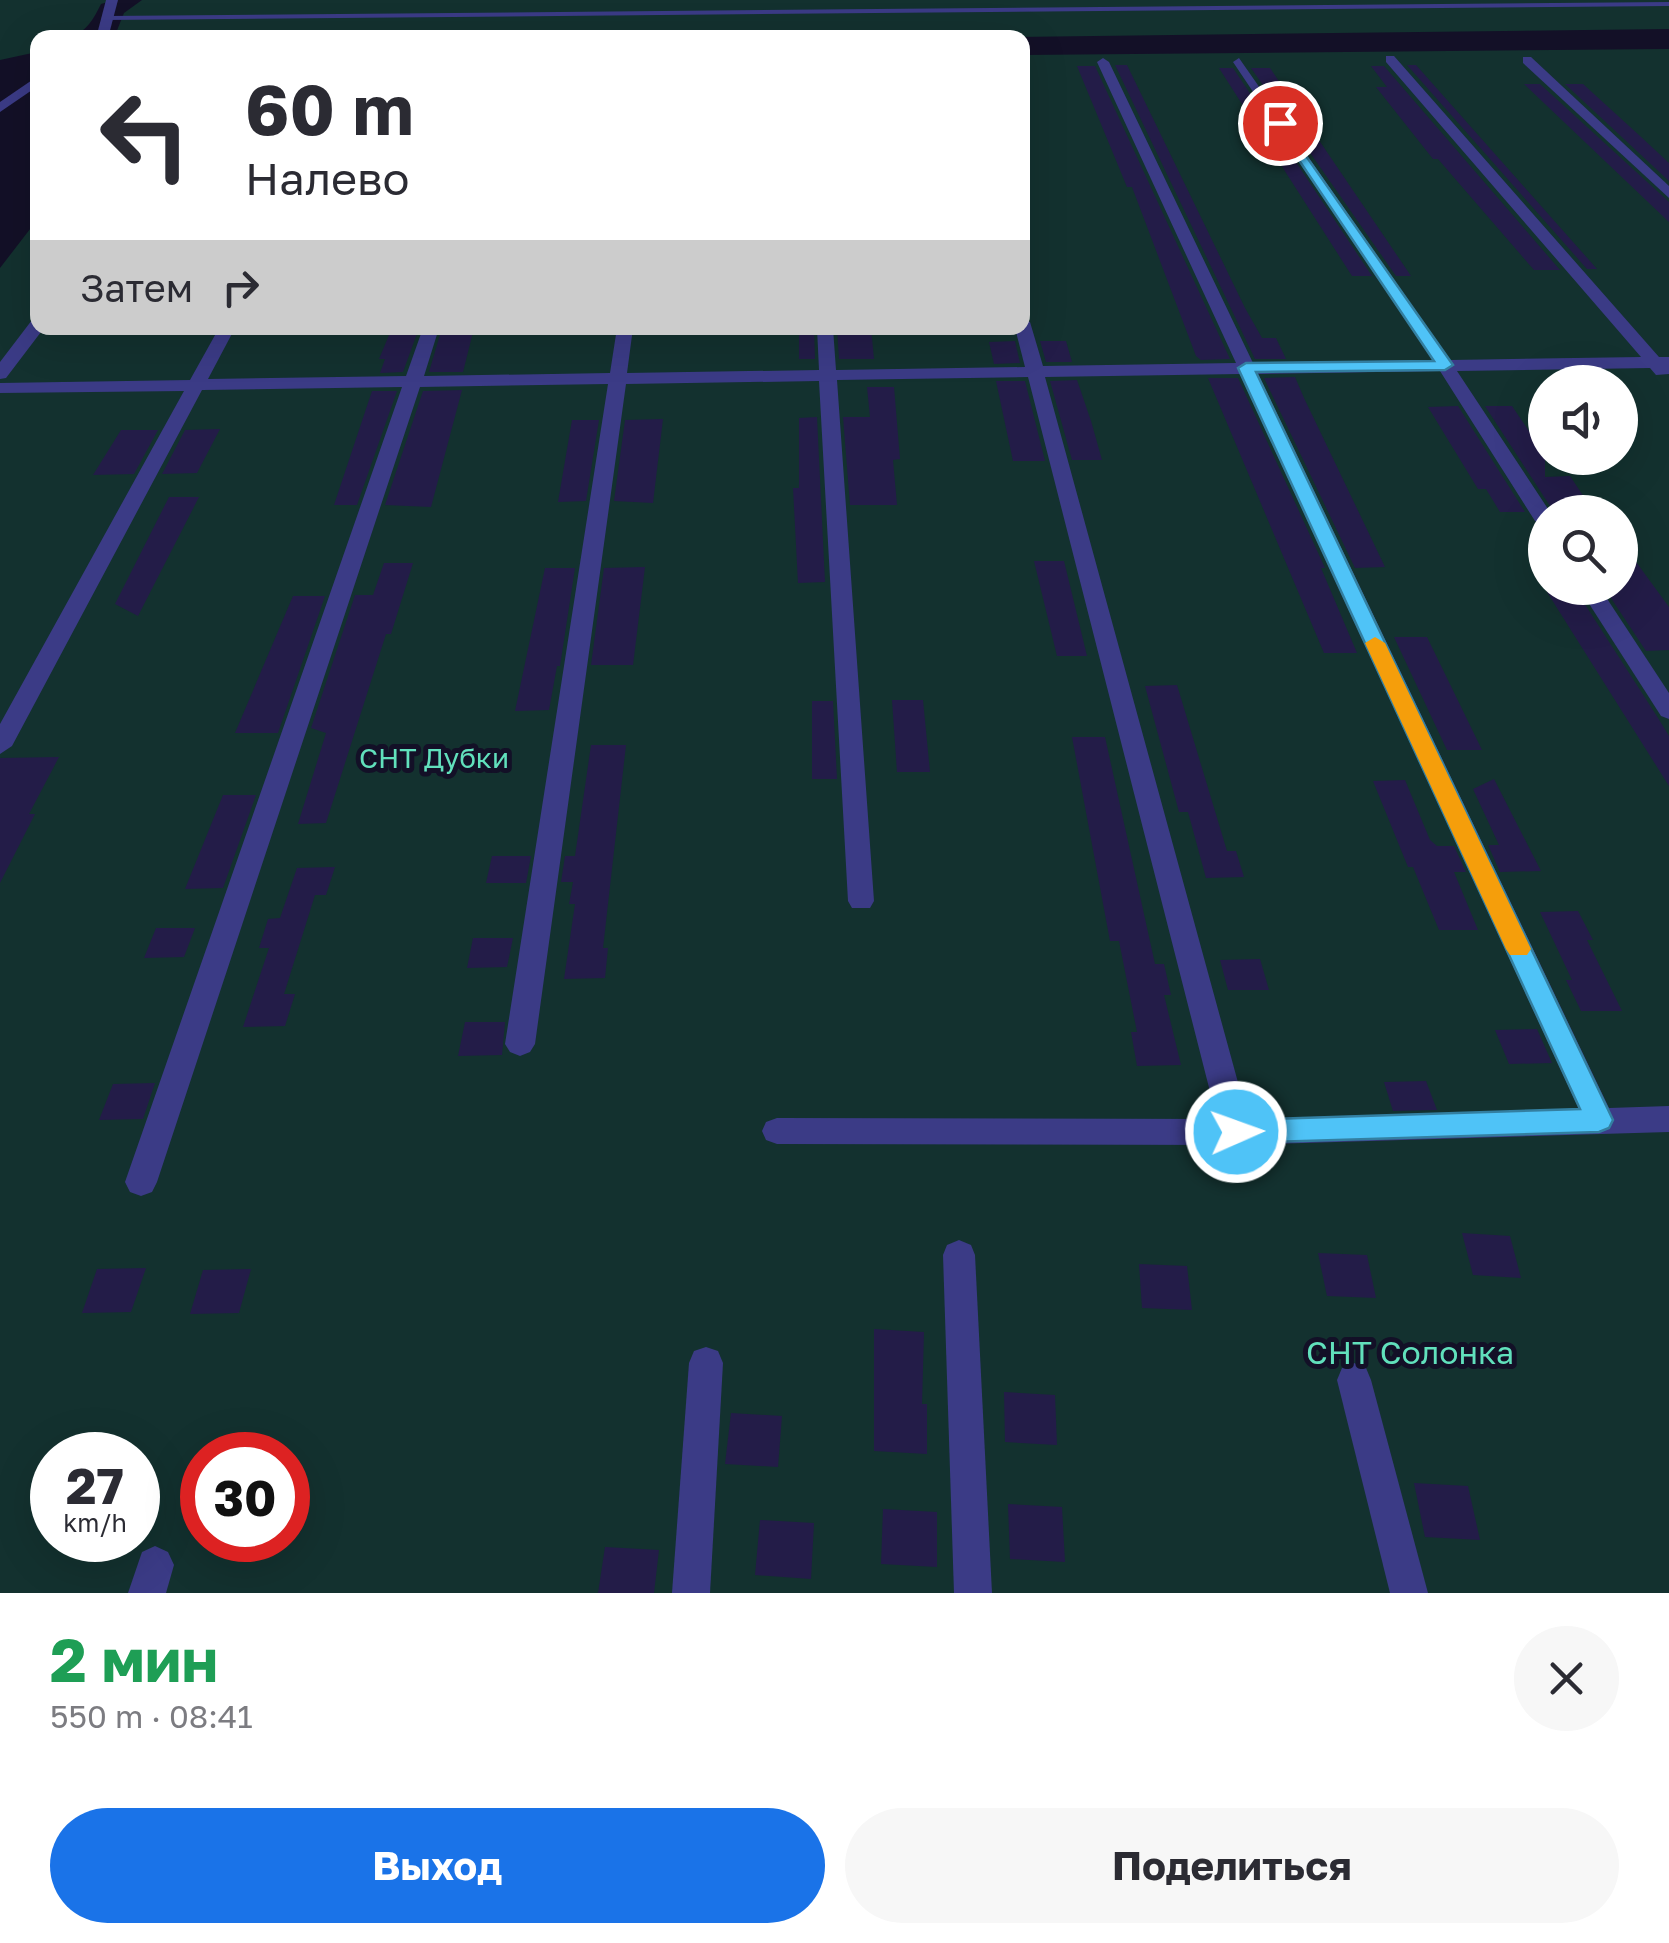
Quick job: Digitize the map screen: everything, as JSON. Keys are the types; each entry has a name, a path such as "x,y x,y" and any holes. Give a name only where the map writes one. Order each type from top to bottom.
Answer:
{"street":[{"path":"104,30 112,0"},
{"path":"1390,59 1662,362 1669,378"},
{"path":"1526,60 1669,194"},
{"path":"1103,62 1599,1120"},
{"path":"1239,62 1528,495"},
{"path":"0,108 30,86"},
{"path":"0,374 30,335"},
{"path":"0,746 223,335"},
{"path":"141,1182 429,335"},
{"path":"520,1044 625,335"},
{"path":"825,335 861,901"},
{"path":"1026,335 1236,1132"},
{"path":"0,388 1662,362"},
{"path":"1599,605 1669,711"},
{"path":"778,1131 1236,1132 1669,1119"},
{"path":"959,1255 974,1593"},
{"path":"691,1593 706,1364"},
{"path":"1354,1380 1410,1593"}],"lane":[{"path":"106,18 1351,3 1669,4"}],"green space":[{"path":"0,0 115,0 101,4 83,30 30,30 30,54 0,60"},
{"path":"142,0 1669,0 1669,29 1030,37 1030,30 117,30 124,13"},
{"name":"СНТ Дубки","path":"1669,49 1669,1593 0,1593 0,268 30,229 30,335 1030,335 1030,55"}],"building":[{"path":"1115,65 1127,65 1245,308 1262,338 1276,338 1286,359 1255,359"},
{"path":"1407,65 1416,65 1597,269 1587,269"},
{"path":"1077,66 1095,66 1230,359 1201,360 1196,356 1132,187 1127,187"},
{"path":"1371,66 1384,66 1560,270 1534,270 1438,159 1433,159 1376,87 1387,87"},
{"path":"1219,68 1233,68 1372,276 1352,276"},
{"path":"1251,68 1270,68 1411,276 1396,276"},
{"path":"1524,84 1540,84 1669,202 1669,222"},
{"path":"1565,84 1583,84 1669,163 1669,181"},
{"path":"389,335 416,335 403,372 380,373 385,359 379,359"},
{"path":"440,335 472,335 463,372 429,372"},
{"path":"799,335 814,335 815,359 799,359"},
{"path":"837,335 872,335 874,359 839,359"},
{"path":"1015,341 1020,363 994,364 989,342"},
{"path":"1040,341 1066,341 1072,362 1046,362"},
{"path":"1295,377 1385,567 1355,568 1264,378"},
{"path":"1208,378 1238,378 1325,568 1321,568 1357,653 1324,653"},
{"path":"1077,380 1102,460 1072,460 1050,381"},
{"path":"996,381 1025,381 1045,461 1013,461"},
{"path":"867,387 894,387 900,459 893,460 897,505 850,505 843,417 870,417"},
{"path":"462,390 431,507 385,505 423,391"},
{"path":"372,391 397,391 357,505 334,505"},
{"path":"1458,406 1525,512 1500,512 1486,489 1478,489 1428,407"},
{"path":"1485,406 1512,406 1528,430 1528,472"},
{"path":"817,417 825,582 798,583 793,488 799,488 799,418"},
{"path":"663,419 653,503 614,501 625,420"},
{"path":"572,420 599,420 586,501 558,502"},
{"path":"220,429 197,473 162,474 185,430"},
{"path":"121,430 158,430 134,474 93,475"},
{"path":"1530,475 1570,476 1583,495 1543,495"},
{"path":"169,497 199,497 138,616 115,604"},
{"path":"1034,561 1064,561 1087,656 1057,656"},
{"path":"384,563 413,563 391,634 386,634 326,823 298,824 326,733 311,728 355,595 373,595"},
{"path":"1638,565 1669,607 1669,650 1646,651 1616,605 1638,605"},
{"path":"645,567 633,665 591,665 604,568"},
{"path":"545,568 575,568 560,666 549,710 515,711"},
{"path":"293,596 325,596 278,733 235,733"},
{"path":"1555,605 1585,605 1658,718 1669,736 1669,786"},
{"path":"1394,637 1427,637 1482,750 1447,750"},
{"path":"1177,685 1227,851 1236,851 1244,877 1206,878 1188,812 1179,812 1145,686"},
{"path":"892,700 923,700 930,772 897,772"},
{"path":"812,701 833,701 837,779 812,779"},
{"path":"1072,737 1105,737 1155,964 1164,964 1171,995 1164,995 1181,1065 1137,1066 1131,1032 1137,1032 1119,941 1110,941"},
{"path":"591,745 626,745 603,948 608,948 605,978 564,979 575,904 569,904 573,882 561,882 565,856 575,856"},
{"path":"59,757 29,814 35,814 0,883 0,758"},
{"path":"1494,779 1541,871 1500,872 1488,845 1499,845 1473,789"},
{"path":"1405,780 1430,840 1437,846 1454,846 1466,872 1454,872 1478,930 1439,930 1413,867 1408,867 1373,781"},
{"path":"223,795 256,795 223,888 185,889"},
{"path":"492,856 531,856 526,883 486,883"},
{"path":"335,867 326,895 315,895 284,994 295,994 285,1026 243,1027 269,948 259,948 268,919 280,918 297,868"},
{"path":"1578,911 1593,940 1587,940 1622,1011 1581,1011 1566,980 1572,980 1540,912"},
{"path":"156,928 195,928 184,957 144,958"},
{"path":"473,938 513,938 507,967 467,968"},
{"path":"1260,959 1269,990 1228,990 1220,960"},
{"path":"465,1022 505,1022 502,1055 458,1056"},
{"path":"1537,1029 1552,1063 1509,1064 1495,1030"},
{"path":"1426,1081 1437,1110 1393,1111 1384,1082"},
{"path":"155,1083 143,1119 99,1120 113,1084"},
{"path":"1462,1233 1510,1236 1521,1278 1473,1275"},
{"path":"1318,1253 1367,1255 1376,1298 1327,1296"},
{"path":"1139,1264 1187,1266 1192,1310 1142,1308"},
{"path":"146,1268 131,1312 82,1313 97,1269"},
{"path":"251,1269 239,1313 190,1314 203,1270"},
{"path":"874,1329 924,1332 922,1404 927,1404 927,1454 874,1451"},
{"path":"1004,1392 1055,1395 1057,1445 1005,1442"},
{"path":"731,1413 782,1416 778,1467 725,1464"},
{"path":"1414,1483 1468,1486 1480,1540 1425,1537"},
{"path":"1008,1504 1062,1507 1065,1562 1010,1559"},
{"path":"883,1509 937,1512 937,1567 881,1564"},
{"path":"760,1520 814,1523 811,1579 755,1575"},
{"path":"605,1547 659,1550 654,1593 598,1593"}],"slow traffic":[{"path":"1375,643 1518,949"}],"route":[{"path":"1236,1132 1599,1120 1246,368 1445,365 1280,123"}],"park label":[{"name":"СНТ Солонка","path":"1410,1352"}]}
